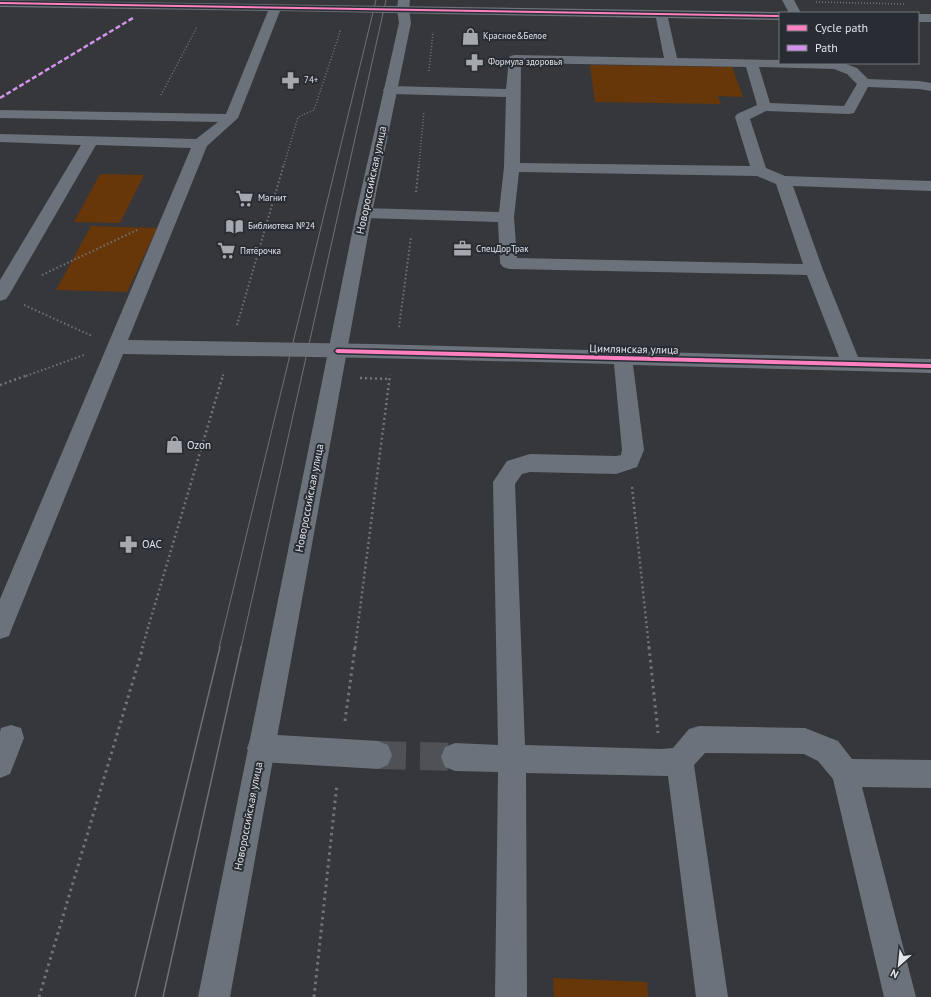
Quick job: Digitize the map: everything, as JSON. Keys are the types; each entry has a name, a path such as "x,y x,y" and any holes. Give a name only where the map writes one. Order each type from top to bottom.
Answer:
{"main road":[{"name":"Новороссийская улица","path":"214,997 337,350 364,213 405,23 404,5"}],"street":[{"path":"592,0 594,12"},
{"path":"774,1 789,1 794,12"},
{"path":"0,3 186,3 276,7 315,4 348,8 404,5 440,10 779,16"},
{"path":"0,628 173,213 200,144 231,118 276,7"},
{"path":"661,14 672,62"},
{"path":"919,18 931,18"},
{"path":"779,64 515,59 512,93 512,167 506,217 509,263 814,270"},
{"path":"751,63 764,107"},
{"path":"794,64 836,65 852,71 864,83 919,85 931,87"},
{"path":"759,172 742,117 764,107 848,110 864,83"},
{"path":"390,90 512,93"},
{"path":"0,114 231,118"},
{"path":"0,138 200,144"},
{"path":"0,295 91,141"},
{"path":"512,167 759,172 783,181 931,186"},
{"path":"783,181 814,270 851,364"},
{"path":"364,213 506,217"},
{"name":"Цимлянская улица","path":"116,347 337,350 931,366"},
{"path":"511,997 512,758 504,482 515,467 530,463 616,465 629,461 634,450 623,358"},
{"path":"0,764 11,738"},
{"path":"455,758 671,762 699,739 805,741 828,751 845,773 900,997"},
{"path":"261,748 378,755"},
{"path":"671,762 712,997"},
{"path":"845,773 931,774"}],"path":[{"path":"789,1 907,4"},
{"path":"39,997 222,380 298,117 314,110 348,8"},
{"path":"314,997 341,753 389,379 395,352 414,215 434,24 439,18 440,10"},
{"path":"150,117 197,27"},
{"path":"0,295 173,213"},
{"path":"0,295 116,347"},
{"path":"0,385 87,354 116,347"},
{"path":"629,461 671,762"}],"shaded area":[{"path":"590,65 732,67 743,97 718,96 721,104 595,102"},
{"path":"100,174 144,175 120,223 74,222"},
{"path":"91,226 157,228 127,292 56,290"},
{"path":"553,978 647,982 648,997 554,997"}],"tunnel":[{"path":"378,755 455,757"}],"tram line":[{"path":"219,648 376,0"},
{"path":"241,648 386,0"},
{"path":"135,997 220,647"},
{"path":"163,997 241,647"}],"marked path":[{"path":"0,98 133,18"}],"cycle path":[{"path":"0,3 779,16"},
{"path":"337,351 931,366"}],"place":[{"name":"Красное&Белое","path":"470,36"},
{"name":"Формула здоровья","path":"475,62"},
{"name":"74+","path":"291,80"},
{"name":"Магнит","path":"245,198"},
{"name":"Библиотека №24","path":"235,226"},
{"name":"СпецДорТрак","path":"463,249"},
{"name":"Пятёрочка","path":"227,251"},
{"name":"Ozon","path":"174,445"},
{"name":"ОАС","path":"129,544"}]}
